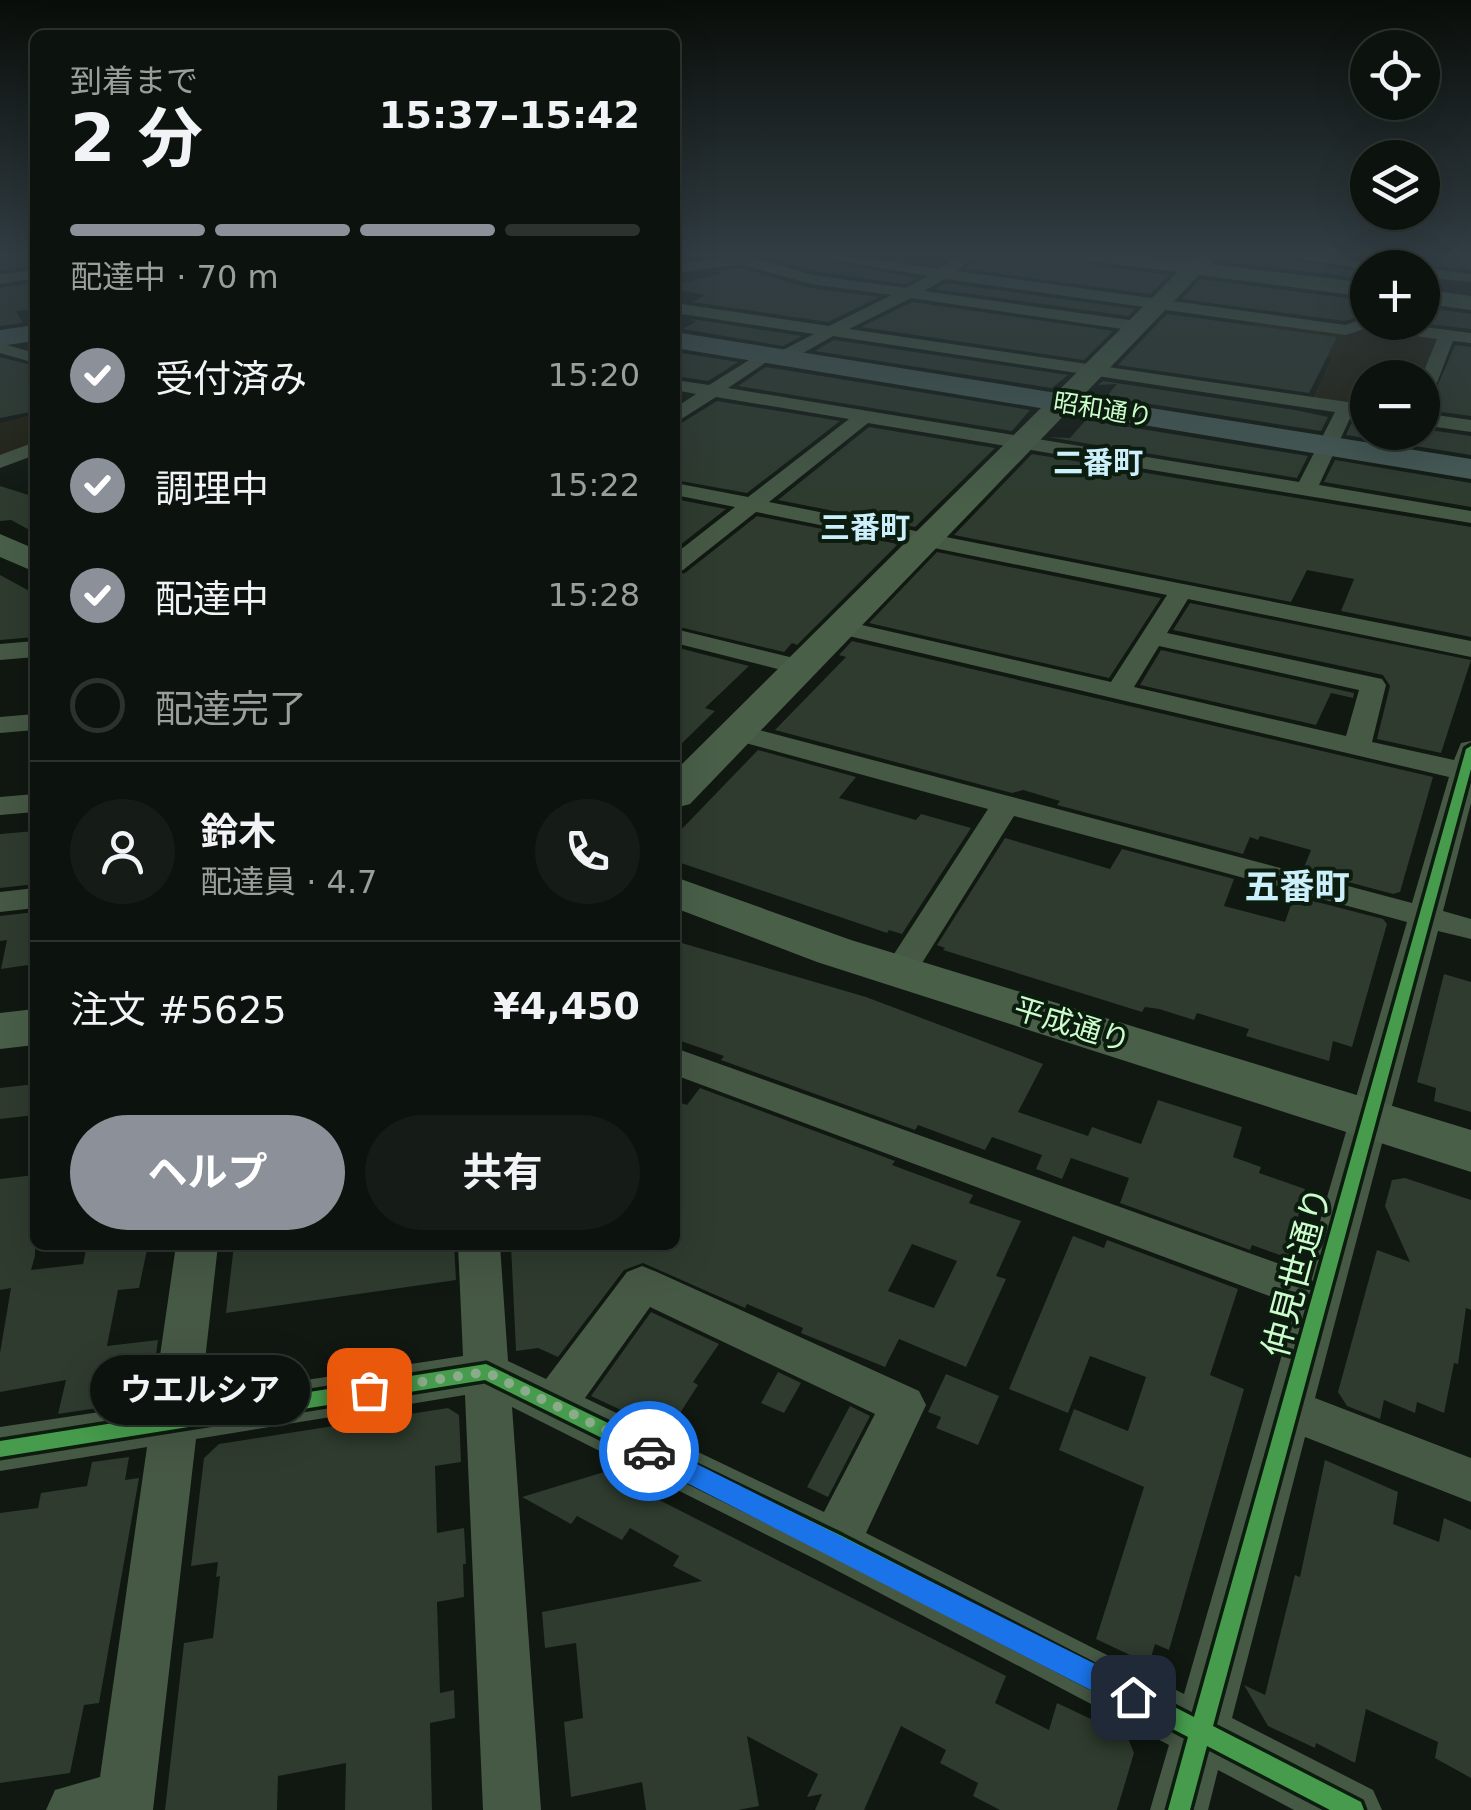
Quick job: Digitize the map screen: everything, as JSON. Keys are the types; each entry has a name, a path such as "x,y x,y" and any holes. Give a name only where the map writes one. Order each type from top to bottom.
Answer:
{"highway":[{"name":"昭和通り","path":"680,341 1471,469"}],"street":[{"path":"680,413 808,339"},
{"path":"891,339 1350,409"},
{"path":"680,789 1123,339"},
{"path":"0,348 30,357"},
{"path":"680,386 1471,518"},
{"path":"1306,492 1346,408"},
{"path":"680,561 864,417"},
{"path":"1440,422 1471,426"},
{"path":"0,462 30,450"},
{"path":"680,491 1471,649"},
{"path":"680,535 708,541"},
{"path":"0,544 30,559"},
{"path":"1118,692 1181,591"},
{"path":"840,628 1356,746 1469,764"},
{"path":"1152,637 1373,684 1356,746"},
{"path":"680,642 801,667"},
{"path":"0,652 30,649"},
{"path":"0,725 30,722"},
{"path":"737,732 1471,929"},
{"name":"仲見世通り","path":"1179,1810 1469,764"},
{"path":"0,806 30,803"},
{"path":"900,971 1006,804"},
{"name":"平成通り","path":"680,894 900,971 1471,1150"},
{"path":"0,902 30,899"},
{"path":"0,1031 30,1028"},
{"path":"680,1063 1322,1296"},
{"path":"108,1807 173,1421 196,1250"},
{"path":"479,1250 512,1810"},
{"path":"554,1404 642,1284 903,1405 835,1543"},
{"path":"0,1449 486,1372 835,1543 1352,1810"},
{"path":"1291,1410 1471,1480"}],"shaded area":[{"path":"1243,339 1437,340 1429,360 1350,360 1350,406 1312,400 1332,358 1239,345"},
{"path":"30,415 30,445 0,457 0,423"}],"building":[{"path":"745,339 795,339 783,346"},
{"path":"945,339 1105,339 1084,360"},
{"path":"1143,339 1336,339 1309,393 1118,365"},
{"path":"834,340 1068,375 1052,388 815,351"},
{"path":"1455,345 1471,347 1471,416 1440,412 1440,380"},
{"path":"680,353 738,362 708,381 680,377"},
{"path":"0,357 30,365 30,412 0,418"},
{"path":"766,367 1030,410 1012,431 738,386"},
{"path":"1103,381 1328,417 1321,431 1106,397 1117,384 1098,385"},
{"path":"717,401 840,421 747,493 680,481 680,424"},
{"path":"1086,420 1308,456 1297,478 1048,437 1070,438"},
{"path":"869,427 995,448 915,527 778,500"},
{"path":"1440,432 1471,436 1471,455 1440,450"},
{"path":"1032,454 1471,527 1471,637 1341,611 1354,579 1307,570 1291,602 954,535"},
{"path":"1335,460 1471,483 1471,507 1324,482"},
{"path":"0,486 30,495 30,530 11,520 0,521"},
{"path":"680,500 726,509 680,545"},
{"path":"757,516 898,544 797,645 792,643 784,652 680,627 680,574"},
{"path":"937,552 1161,598 1109,678 869,623"},
{"path":"0,575 30,591 30,637 0,640"},
{"path":"1190,603 1471,660 1441,753 1377,739 1390,686 1383,675 1173,630"},
{"path":"852,641 1433,777 1400,892 1393,894 1303,870 1311,850 1260,836 1258,840 1250,837 1243,854 1057,805 1060,801 1023,790 1012,793 775,730 846,657 839,655"},
{"path":"680,648 749,666 705,708 715,711 680,745"},
{"path":"1161,650 1354,693 1353,698 1331,693 1316,725 1140,685"},
{"path":"758,750 856,777 839,798 916,820 921,814 971,828 902,934 889,930 887,933 680,863 680,831"},
{"path":"30,831 30,885 0,888 0,834"},
{"path":"1005,838 1110,869 1122,849 1234,879 1224,906 1285,922 1294,896 1383,919 1387,924 1352,1047 1333,1041 1329,1061 1246,1036 1249,1029 1197,1013 1194,1020 1159,1009 1145,1007 1142,1012 943,950 937,945"},
{"path":"30,913 30,965 1,969 7,940 0,941 0,916"},
{"path":"680,942 866,997 1043,1064 1018,1112 1088,1136 1092,1127 1141,1144 1158,1100 1242,1127 1233,1157 1261,1167 1259,1173 1305,1189 1288,1258 1252,1245 1250,1250 1120,1203 1129,1178 1071,1158 1062,1179 1036,1169 1042,1155 992,1137 985,1150 918,1125 915,1130 721,1060 724,1056 680,1041"},
{"path":"1444,974 1471,982 1471,1112 1434,1101 1436,1088 1417,1082"},
{"path":"30,1085 30,1116 0,1119 0,1088"},
{"path":"700,1088 895,1161 892,1165 973,1195 969,1203 1021,1221 996,1276 1006,1279 966,1367 899,1339 885,1367 801,1333 803,1328 747,1304 745,1308 643,1263 624,1270 558,1357 538,1348 516,1351 511,1250 680,1250 680,1103 687,1105","holes":["912,1244 957,1261 934,1308 888,1291"]},
{"path":"30,1176 30,1250 35,1250 31,1270 83,1264 86,1250 147,1250 139,1288 118,1290 107,1346 158,1340 151,1394 138,1402 58,1414 66,1380 0,1392 0,1353 11,1288 0,1290 0,1179"},
{"path":"1405,1178 1471,1200 1471,1310 1466,1308 1458,1364 1454,1363 1444,1413 1417,1402 1415,1413 1384,1400 1380,1419 1347,1406 1338,1392 1377,1250 1410,1262 1385,1206 1392,1180"},
{"path":"1073,1236 1104,1248 1107,1240 1238,1289 1210,1375 1244,1389 1169,1650 1155,1644 1149,1664 1096,1639 1144,1487 1059,1450 1074,1409 1128,1431 1146,1377 1090,1356 1068,1413 1009,1389"},
{"path":"233,1250 454,1250 456,1280 226,1313"},
{"path":"651,1312 719,1344 693,1382 698,1385 668,1432 591,1396"},
{"path":"778,1372 801,1383 784,1413 761,1403"},
{"path":"946,1374 999,1396 978,1445 936,1428 941,1417 928,1412"},
{"path":"850,1406 870,1416 828,1497 807,1487"},
{"path":"448,1408 459,1415 461,1462 435,1466 437,1533 464,1528 466,1564 464,1597 437,1602 440,1693 454,1690 455,1718 430,1723 432,1810 345,1810 346,1763 278,1776 277,1810 165,1810 184,1643 213,1638 220,1576 216,1577 218,1562 191,1566 204,1458 219,1444"},
{"path":"129,1457 125,1480 139,1478 99,1703 84,1705 70,1773 0,1783 0,1513 38,1508 41,1493 87,1486 92,1462"},
{"path":"1325,1460 1398,1492 1393,1524 1439,1542 1444,1518 1471,1530 1471,1778 1435,1758 1438,1742 1366,1709 1355,1763 1316,1743 1315,1748 1268,1726 1244,1685 1265,1695 1295,1575 1300,1577"},
{"path":"604,1472 1006,1676 995,1703 1049,1730 1057,1703 1127,1736 1134,1753 1117,1810 1000,1810 973,1796 978,1783 940,1763 946,1750 901,1726 864,1810 815,1810 822,1794 807,1797 818,1774 747,1736 759,1806 738,1810 646,1810 642,1782 571,1797 564,1722 583,1718 576,1643 545,1648 542,1612 702,1581 673,1566 679,1556 630,1528 622,1540 577,1516 571,1524 522,1497"}],"cycle path":[{"path":"1179,1810 1471,749"},
{"path":"0,1449 486,1372 835,1543 1353,1810"}],"way so far":[{"path":"369,1390 486,1372 649,1451"}],"place":[{"name":"ウエルシア","path":"369,1390"}],"district":[{"name":"二番町","path":"1098,463"},
{"name":"三番町","path":"865,528"},
{"name":"五番町","path":"1297,887"}],"route":[{"path":"649,1451 1133,1697"}]}
